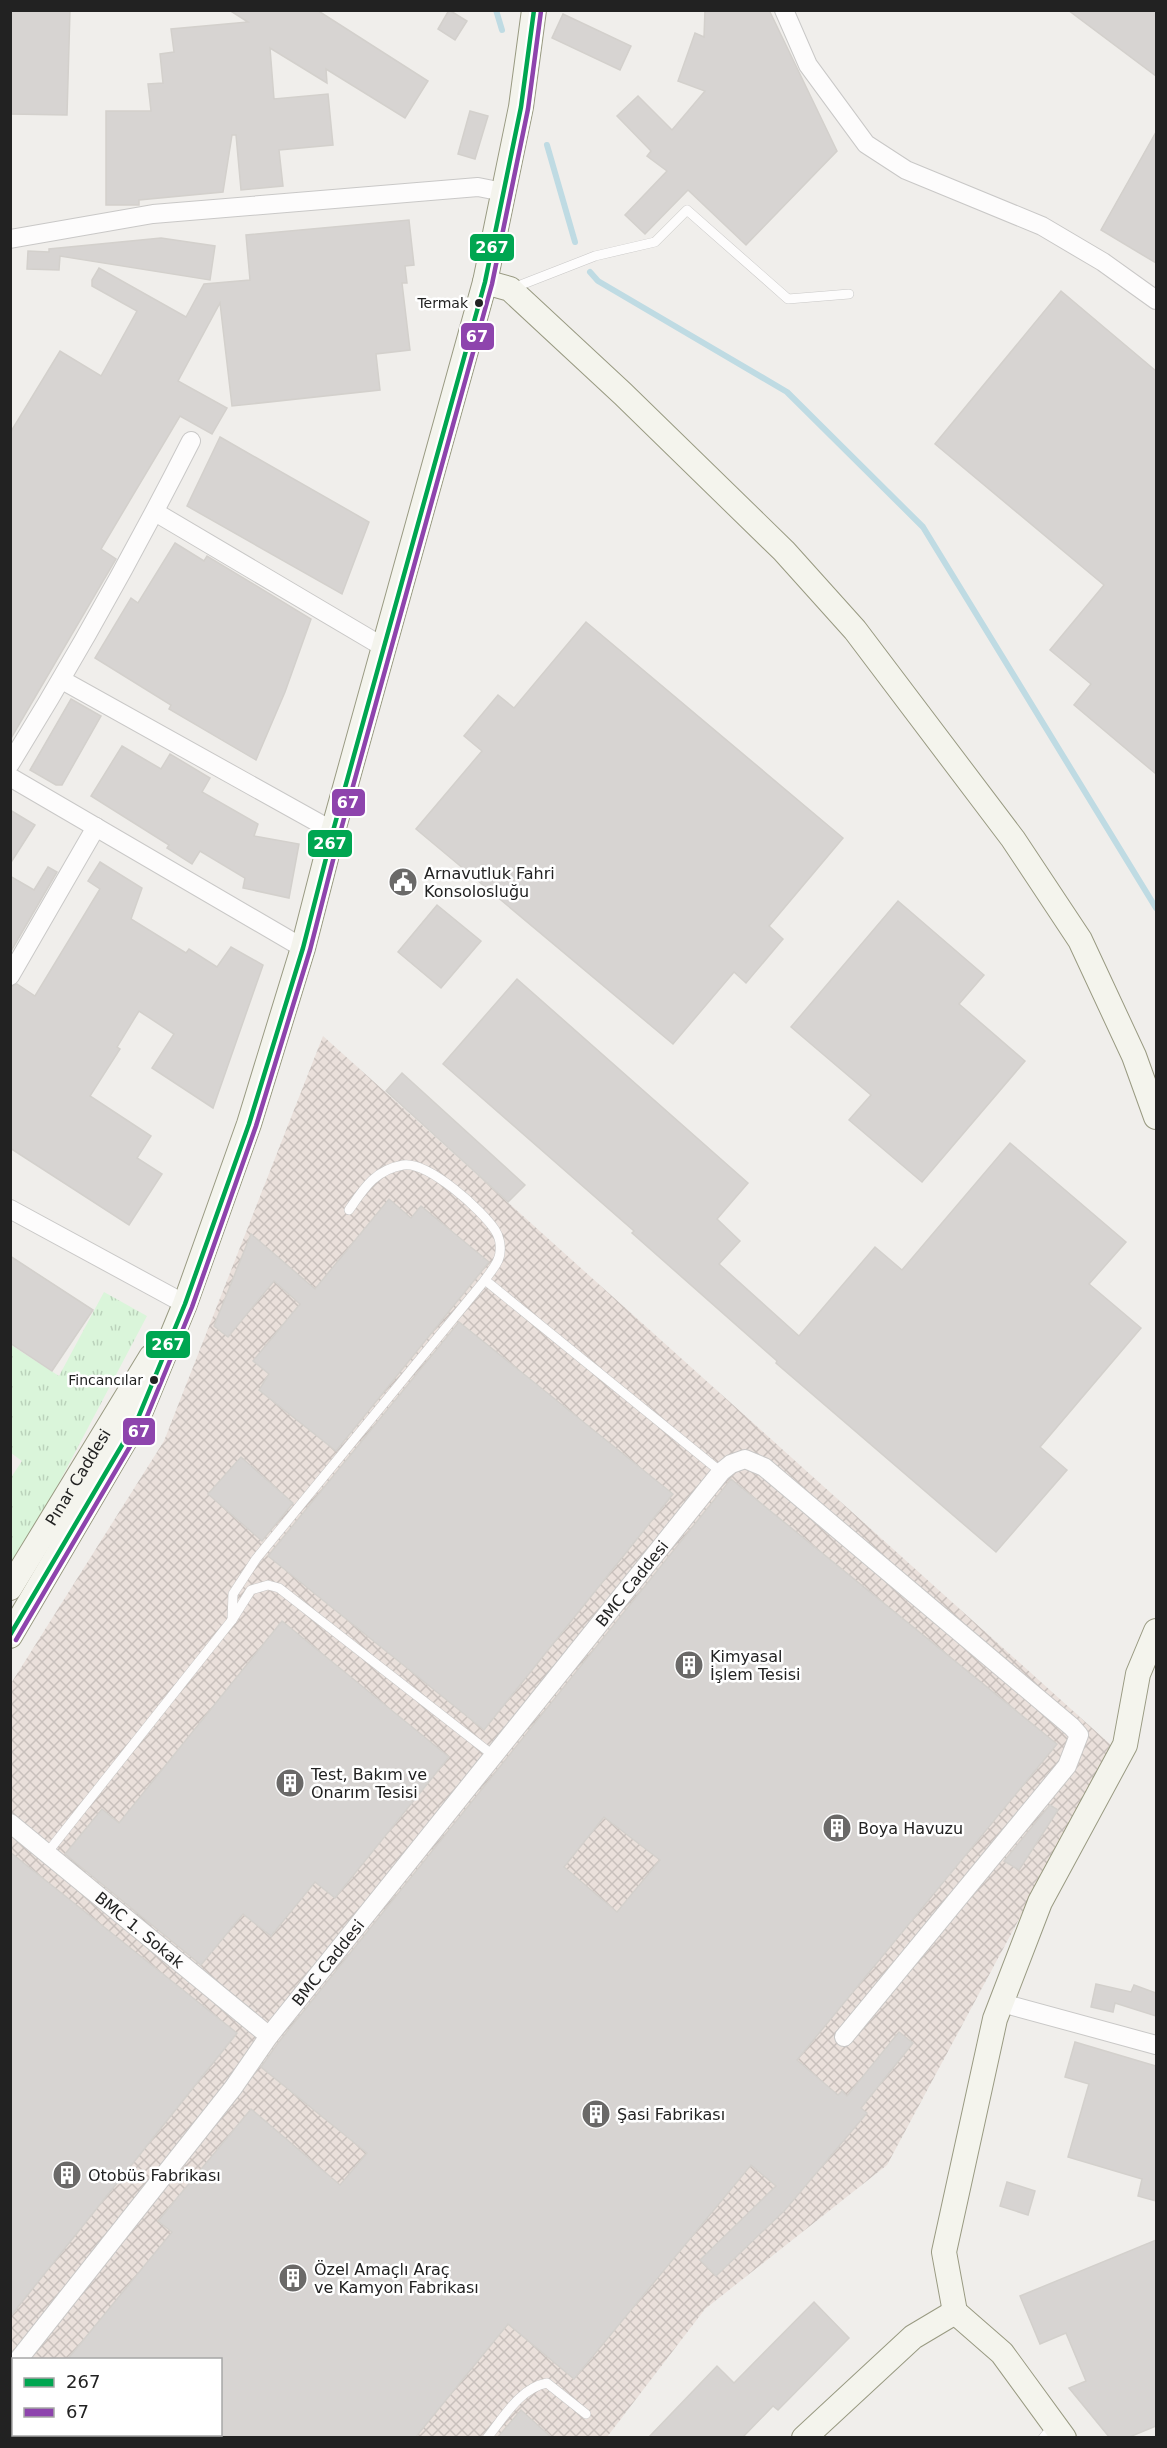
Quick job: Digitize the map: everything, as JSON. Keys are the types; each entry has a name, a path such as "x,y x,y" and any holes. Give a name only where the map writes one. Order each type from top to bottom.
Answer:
{"street":[{"name":"Pınar Caddesi","path":"10,1636 138,1418 185,1304 249,1124 303,948 333,831 485,282 521,107 534,10"},
{"path":"784,10 808,65 866,144 906,170 1042,226 1103,262 1156,300"},
{"path":"10,239 153,214 478,187 503,192"},
{"path":"485,282 510,289 623,394 784,552 855,630 1013,839 1080,940 1134,1056 1156,1117"},
{"path":"10,764 62,680 155,512 191,441"},
{"path":"155,512 385,648"},
{"path":"62,680 333,831"},
{"path":"10,777 303,948"},
{"path":"10,976 96,827"},
{"path":"10,1209 185,1304"},
{"name":"Pınar Caddesi","path":"11,1585 185,1304"},
{"name":"BMC Caddesi","path":"20,2358 233,2088 269,2036 721,1472 731,1464 745,1459 764,1467 1079,1734 1067,1766 843,2037"},
{"path":"1054,2433 1002,2353 955,2312 944,2252 995,2019 1040,1902 1125,1744 1138,1674 1156,1631"},
{"name":"BMC 1. Sokak","path":"10,1823 269,2036"},
{"path":"1002,2003 1156,2045"},
{"path":"804,2438 913,2337 955,2312"}],"lane":[{"path":"510,289 595,256 655,242 687,210 788,299 849,294"},
{"path":"232,1620 233,1594 256,1559 485,1280 500,1254 499,1239 495,1230 478,1210 437,1176 421,1168 406,1165 378,1174 366,1184 349,1210"},
{"path":"485,1280 721,1472"},
{"path":"46,1852 232,1620 251,1590 268,1585 279,1588 494,1756"},
{"path":"487,2438 518,2400 534,2385 547,2383 586,2414"}],"shaded area":[{"path":"323,1036 1112,1746 887,2165 705,2309 607,2437 11,2437 10,1685 164,1441"}],"green space":[{"path":"104,1292 147,1316 14,1568 10,1566 10,1479 22,1461 11,1453 11,1345 59,1376"}],"building":[{"path":"10,10 70,10 67,115 10,114"},
{"path":"229,10 317,10 428,81 405,118 326,69 327,83 270,48 274,99 328,94 333,145 279,150 283,186 241,190 236,135 232,135 223,192 139,200 139,205 106,205 106,111 151,111 148,84 163,83 160,54 174,52 171,29 248,22"},
{"path":"449,10 467,21 455,40 438,29"},
{"path":"705,10 769,10 837,151 746,245 688,190 645,234 625,215 667,171 647,156 651,151 617,116 638,96 672,130 705,91 678,81 695,33 704,37"},
{"path":"1068,10 1156,10 1156,76"},
{"path":"563,14 631,46 620,70 552,38"},
{"path":"470,111 488,116 475,159 458,154"},
{"path":"1156,132 1156,263 1101,230"},
{"path":"409,220 414,265 405,266 407,283 402,283 410,350 376,354 380,390 232,406 220,303 178,381 227,408 212,434 180,416 101,549 116,559 10,740 10,433 60,351 101,376 137,311 92,286 92,280 99,268 186,317 204,284 250,280 246,235"},
{"path":"161,238 215,246 210,280 60,256 59,270 27,269 28,251 49,252 49,249"},
{"path":"1061,291 1156,371 1156,774 1074,705 1091,684 1050,650 1104,585 935,444"},
{"path":"220,437 369,522 342,594 187,506"},
{"path":"175,543 204,561 207,556 311,619 285,692 256,760 169,709 171,705 95,658 131,598 138,603"},
{"path":"586,622 843,838 769,926 783,939 746,983 734,972 673,1044 416,829 482,751 464,736 498,695 514,708"},
{"path":"71,699 101,716 62,785 56,785 30,770"},
{"path":"122,746 161,769 170,754 210,778 202,792 258,824 254,836 299,844 289,898 243,888 245,878 200,851 192,864 167,848 169,845 91,796"},
{"path":"10,810 35,825 10,864"},
{"path":"100,862 142,888 131,919 186,953 189,949 217,967 231,947 263,965 213,1108 152,1068 174,1034 139,1011 117,1047 120,1049 90,1096 151,1136 137,1158 162,1174 129,1225 10,1148 10,987 17,984 35,996 100,889 88,881"},
{"path":"48,867 57,872 10,953 10,876 34,890"},
{"path":"898,901 984,975 959,1004 1025,1061 922,1182 849,1120 871,1095 791,1027"},
{"path":"437,905 481,941 441,988 398,952"},
{"path":"517,979 748,1183 717,1219 740,1241 719,1264 799,1336 875,1247 902,1270 1010,1143 1126,1242 1089,1284 1141,1328 1040,1447 1067,1470 996,1552 776,1363 777,1361 632,1233 634,1231 443,1064"},
{"path":"402,1073 525,1185 508,1202 386,1091"},
{"path":"389,1199 411,1218 421,1206 489,1262 336,1451 259,1390 269,1374 253,1361 300,1304 274,1281 228,1337 214,1326 251,1234 315,1289"},
{"path":"10,1256 93,1310 52,1371 10,1343"},
{"path":"459,1322 673,1494 484,1730 268,1556"},
{"path":"241,1457 293,1503 262,1541 208,1494"},
{"path":"731,1479 1057,1744 797,2060 838,2095 842,2091 847,2096 899,2032 913,2043 861,2108 867,2113 785,2210 716,2276 700,2260 776,2186 751,2165 574,2379 508,2324 415,2438 220,2438 222,2436 222,2358 69,2358 172,2232 158,2221 251,2109 340,2185 367,2153 261,2067","holes":["604,1817 660,1860 617,1912 564,1867"]},
{"name":"Test, Bakım ve Onarım Tesisi","path":"282,1621 449,1757 335,1898 315,1882 271,1936 243,1914 201,1965 65,1854 102,1809 119,1823"},
{"path":"1050,1805 1058,1810 1019,1870 1004,1861"},
{"name":"Otobüs Fabrikası","path":"10,1852 237,2033 10,2317"},
{"path":"1096,1984 1131,1992 1134,1985 1156,1993 1156,2016 1115,2003 1113,2012 1091,2007"},
{"path":"1075,2042 1156,2066 1156,2201 1138,2196 1142,2179 1068,2157 1089,2084 1065,2077"},
{"path":"1007,2182 1035,2191 1028,2215 1000,2206"},
{"path":"1156,2240 1156,2426 1127,2438 1110,2438 1069,2388 1086,2381 1066,2333 1040,2344 1020,2296"},
{"path":"814,2302 849,2338 778,2410 773,2406 742,2438 648,2438 717,2366 734,2383"},
{"path":"521,2410 552,2438 497,2438"}],"waterway":[{"path":"496,10 502,30"},
{"path":"547,145 575,242"},
{"path":"590,272 598,281 787,392 923,527 1156,908"}],"transit line":[{"name":"267","path":"10,1635 138,1418 185,1304 249,1124 303,948 333,831 485,282 521,107 534,10"},
{"name":"67","path":"16,1640 145,1421 192,1307 256,1126 310,950 340,833 492,284 528,109 541,11"}],"place":[{"name":"Termak","path":"479,303"},
{"name":"Arnavutluk Fahri Konsolosluğu","path":"403,882"},
{"name":"Fincancılar","path":"154,1380"},
{"name":"Kimyasal İşlem Tesisi","path":"689,1665"},
{"name":"Test, Bakım ve Onarım Tesisi","path":"290,1783"},
{"name":"Boya Havuzu","path":"837,1828"},
{"name":"Şasi Fabrikası","path":"596,2114"},
{"name":"Otobüs Fabrikası","path":"67,2175"},
{"name":"Özel Amaçlı Araç ve Kamyon Fabrikası","path":"293,2278"}]}
